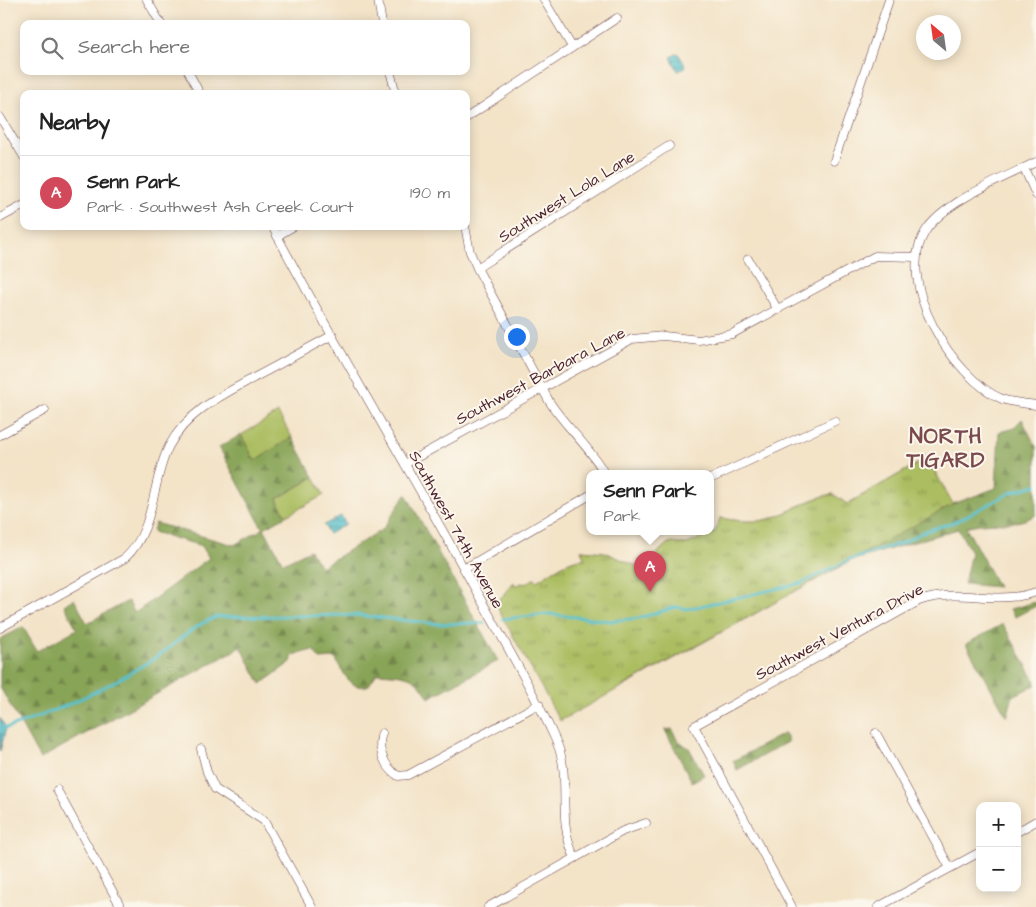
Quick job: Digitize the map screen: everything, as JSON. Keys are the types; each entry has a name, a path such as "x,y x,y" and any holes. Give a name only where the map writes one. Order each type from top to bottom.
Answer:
{"street":[{"path":"147,0 159,20"},
{"path":"378,0 381,20"},
{"path":"544,0 572,47"},
{"path":"834,161 890,0"},
{"path":"470,115 617,18"},
{"path":"190,75 198,90"},
{"path":"391,75 395,90"},
{"path":"0,117 20,151"},
{"name":"Southwest Lola Lane","path":"477,268 669,146"},
{"path":"1036,162 945,209 925,232 915,257 917,279 932,323 950,353 968,375 1002,399 1036,404"},
{"path":"1024,168 1036,195"},
{"path":"0,218 20,207"},
{"name":"Southwest 74th Avenue","path":"274,230 464,568 538,704 561,754 565,788 564,823 575,858"},
{"path":"277,236 287,230"},
{"path":"467,230 470,252 477,268 542,388 560,419 596,458 602,470"},
{"name":"Southwest Barbara Lane","path":"405,464 632,339 664,336 699,340 722,337 732,334 778,310 875,256 915,257"},
{"path":"748,258 778,310"},
{"path":"0,628 118,562 132,551 142,536 164,455 175,436 196,412 333,335"},
{"path":"0,435 45,410"},
{"path":"714,478 835,421"},
{"path":"464,568 586,496"},
{"name":"Southwest Ventura Drive","path":"792,907 694,726 919,601 942,595 1004,599 1036,592"},
{"path":"382,733 380,750 388,766 398,776 408,775 538,704"},
{"path":"876,733 950,868"},
{"path":"201,749 207,772 216,789 264,820 312,907"},
{"path":"57,790 121,907"},
{"path":"1021,830 1036,821"},
{"path":"488,907 623,831 646,823"},
{"path":"878,907 976,854"}],"green space":[{"path":"278,413 292,437 255,461 241,435"},
{"path":"1022,419 1036,447 1036,515 1018,522 966,527 998,587 964,584 971,552 958,529 850,561 621,688 492,598 498,601 514,582 515,586 521,583 526,584 535,578 537,581 566,563 585,559 581,550 604,552 641,568 668,543 687,544 708,535 714,535 720,518 761,521 810,501 833,494 847,504 924,460 925,454 953,504 996,488 999,432 1012,429"},
{"path":"241,435 255,461 292,437 314,477 277,499 286,516 264,528 283,563 310,550 321,567 383,529 406,494 498,661 429,698 419,684 402,675 377,673 369,685 357,686 344,674 335,658 320,659 313,650 293,655 291,662 261,684 241,647 40,759 0,687 0,639 23,627 37,651 77,629 64,605 74,599 87,623 128,601 135,613 209,558 202,546 153,532 155,523 234,545 263,529 219,447"},
{"path":"925,454 953,504 560,721 492,598 498,601 514,582 515,586 521,583 526,584 535,578 537,581 566,563 585,559 581,550 604,552 641,568 668,543 687,544 708,535 714,535 720,518 761,521 782,514 817,498 833,494 847,504 924,460"},
{"path":"314,477 324,495 286,516 277,499"},
{"path":"1036,602 1036,606 1015,617 1010,609"},
{"path":"1003,624 1034,679 1035,685 1013,696 1007,717 966,644"},
{"path":"672,729 677,740 689,748 704,775 692,782 665,730"},
{"path":"785,733 789,741 737,770 733,761"}],"water":[{"path":"678,53 686,67 678,71 671,57"},
{"path":"341,516 346,524 329,534 324,525"},
{"path":"0,718 6,728 0,751"}],"waterway":[{"path":"503,619 549,614 611,621 639,618 676,607 687,609 802,583 849,560 902,543 923,532 957,521 1012,492 1036,485"},
{"path":"0,730 39,717 114,682 159,655 190,631 217,617 355,615 439,624 484,623"}],"place":[{"name":"Senn Park","path":"650,592"}],"district":[{"name":"NORTH TIGARD","path":"946,448"}]}
